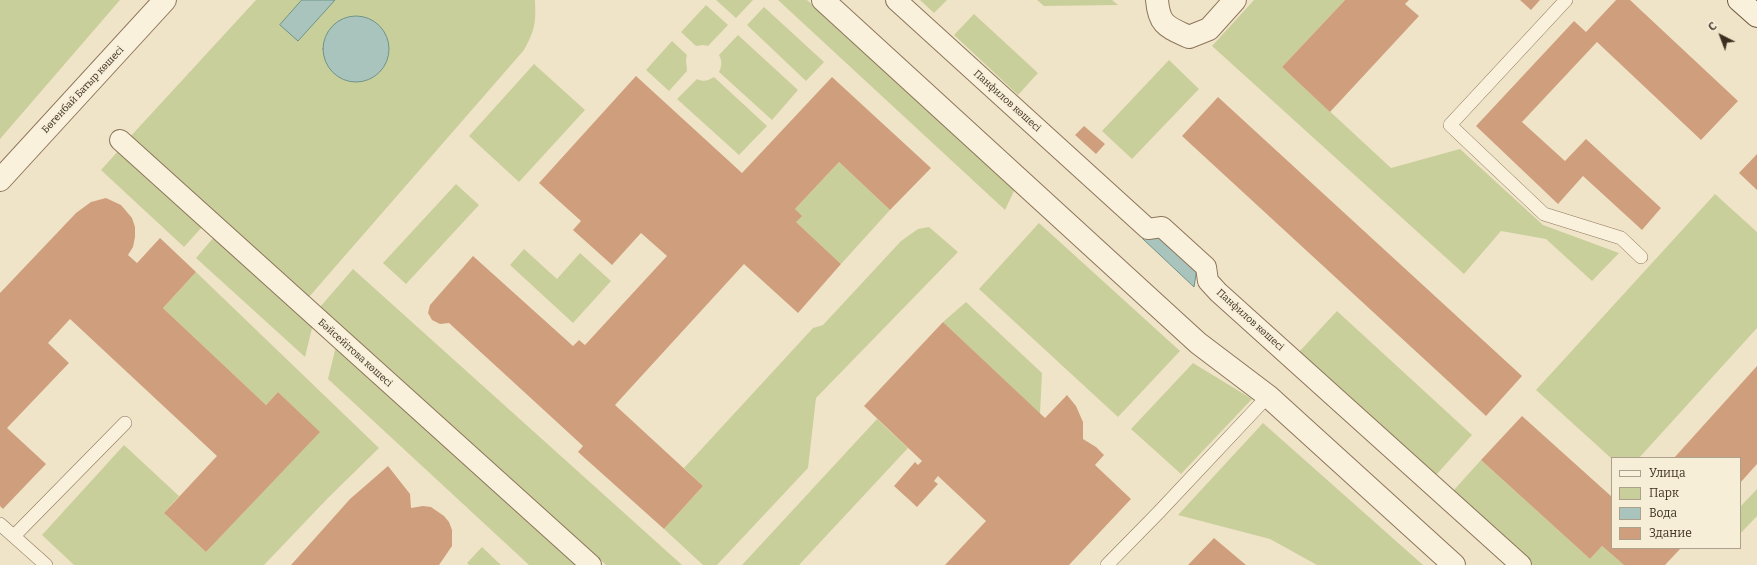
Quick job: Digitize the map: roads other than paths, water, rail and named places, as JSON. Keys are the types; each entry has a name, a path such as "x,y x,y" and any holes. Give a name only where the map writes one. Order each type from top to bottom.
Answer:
{"street":[{"name":"Бөгенбай Батыр көшесі","path":"0,180 165,0"},
{"path":"823,0 1198,343 1268,396 1454,565"},
{"name":"Панфилов көшесі","path":"896,0 1148,229 1162,227 1206,267 1208,281 1218,292 1521,565"},
{"path":"1157,0 1158,13 1167,27 1189,37 1209,29 1235,0"},
{"path":"1739,0 1757,16"},
{"name":"Бәйсейітова көшесі","path":"120,140 590,565"}],"lane":[{"path":"1566,0 1450,125 1544,214 1621,238 1641,257"},
{"path":"1106,565 1159,512 1268,396"},
{"path":"14,536 125,423"},
{"path":"0,524 46,565"}],"water":[{"path":"302,0 335,0 298,41 280,25"},
{"path":"356,16 368,19 379,26 386,37 389,49 386,61 379,72 368,79 356,82 344,79 333,72 326,61 323,49 326,37 333,26 344,19"},
{"path":"1160,234 1197,268 1194,287 1143,239"}]}
